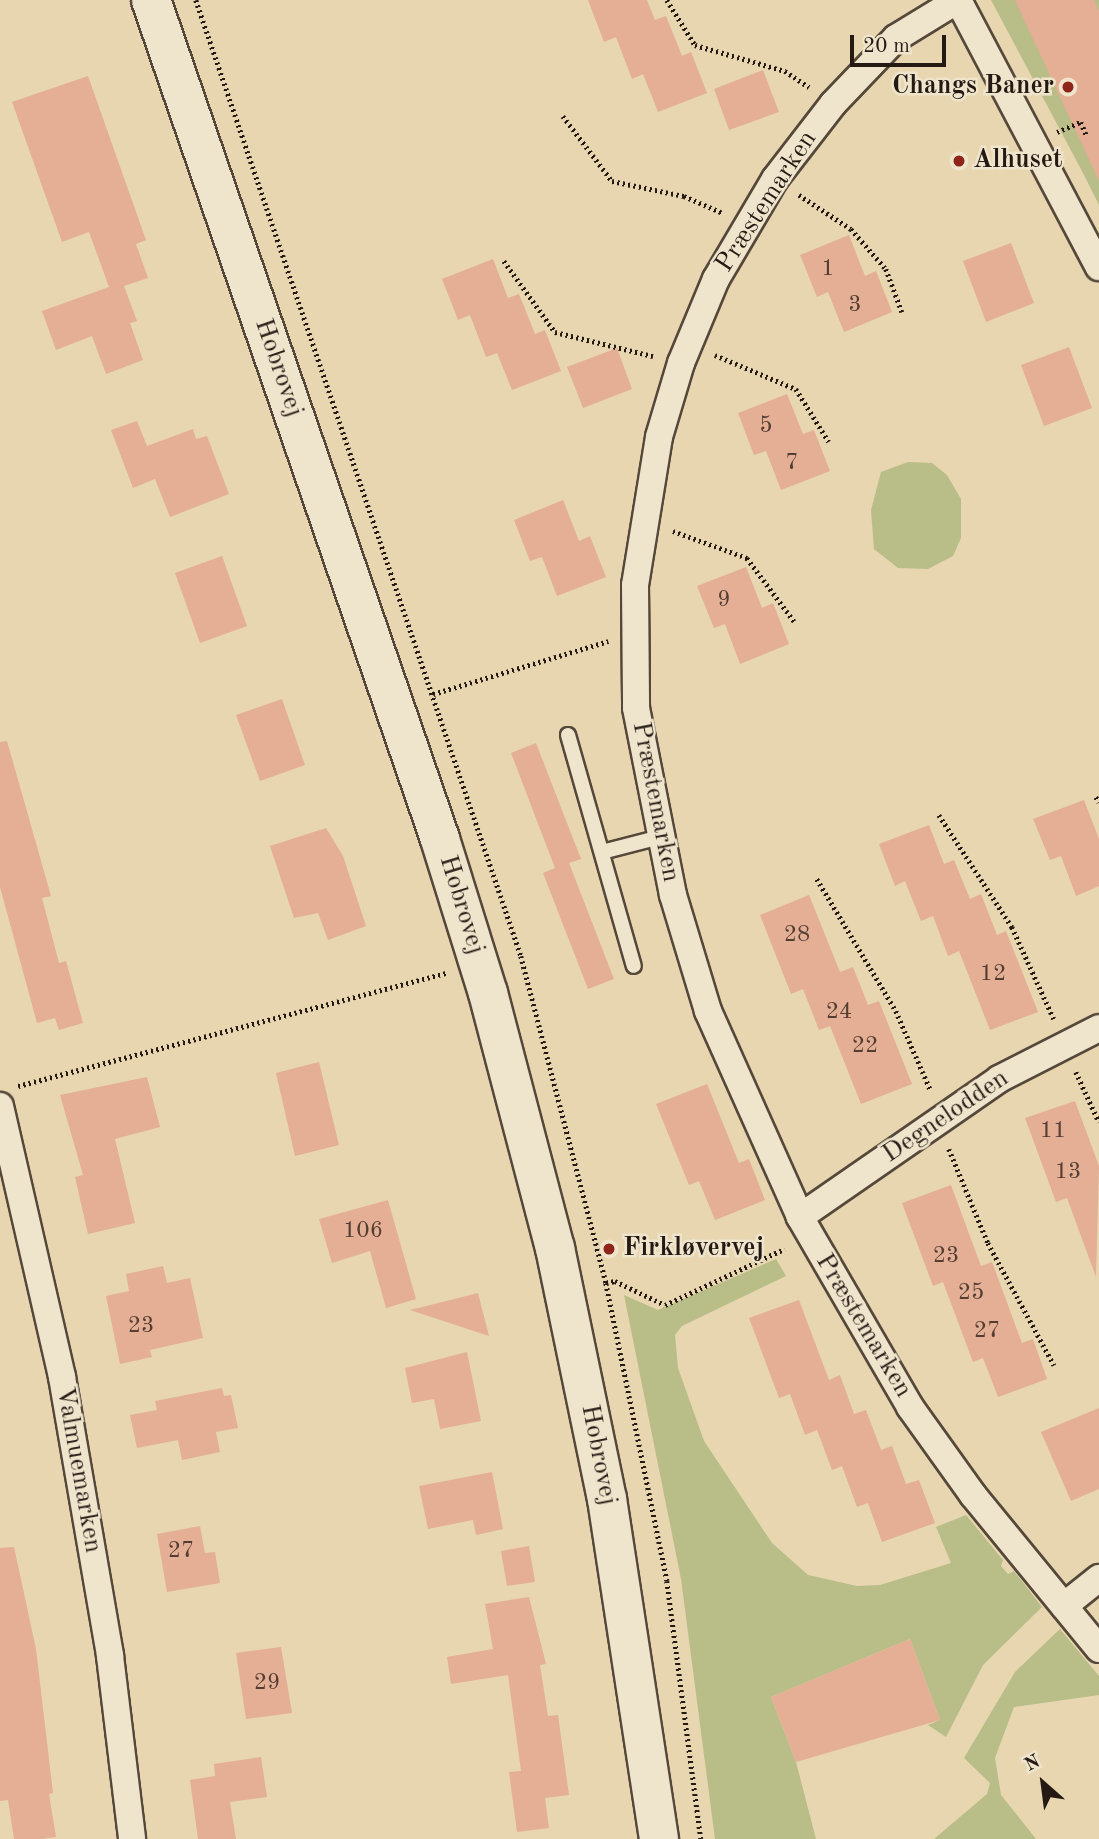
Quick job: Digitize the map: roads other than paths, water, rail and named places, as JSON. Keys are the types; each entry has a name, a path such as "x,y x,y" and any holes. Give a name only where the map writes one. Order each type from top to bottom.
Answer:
{"main road":[{"name":"Hobrovej","path":"151,0 479,963 519,1106 570,1315 615,1542 659,1839"}],"street":[{"name":"Præstemarken","path":"958,0 896,38 833,104 775,179 746,224 685,354 659,437 646,522 633,634 636,708 660,837 709,1011 805,1227 911,1407 973,1495 1099,1649"},
{"path":"958,0 1035,141 1099,267"},
{"name":"Degnelodden","path":"805,1227 939,1118 999,1079 1099,1028"},
{"name":"Valmuemarken","path":"7,1096 62,1377 110,1656 132,1839"},
{"path":"1064,1606 1099,1578"}],"lane":[{"path":"568,735 634,966"},
{"path":"602,852 660,837"}],"place":[{"name":"Changs Baner","path":"1068,87"},
{"name":"Alhuset","path":"959,161"},
{"name":"Firkløvervej","path":"609,1249"}]}
